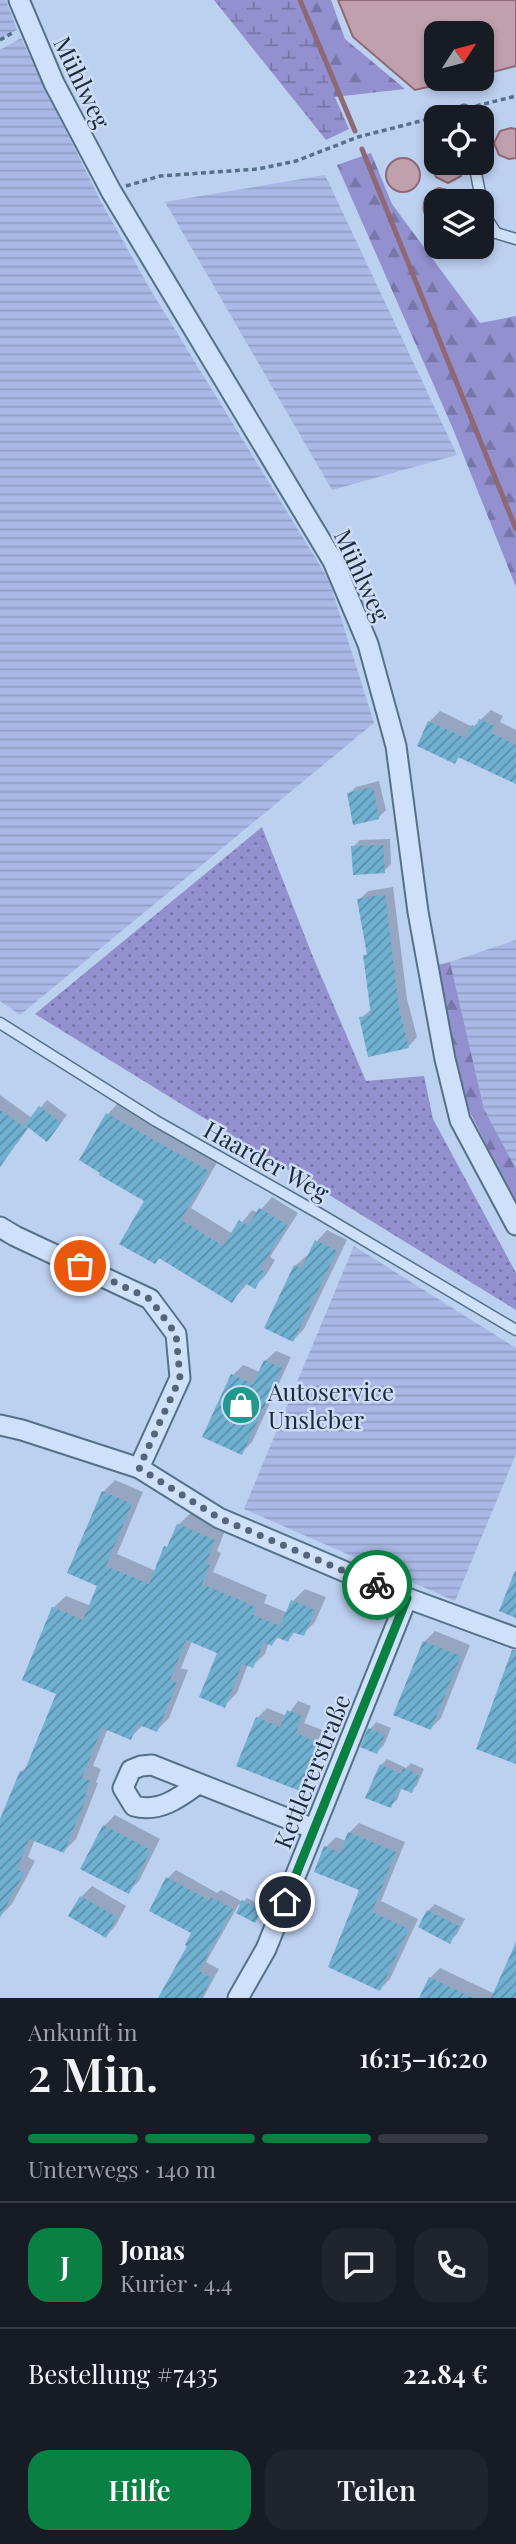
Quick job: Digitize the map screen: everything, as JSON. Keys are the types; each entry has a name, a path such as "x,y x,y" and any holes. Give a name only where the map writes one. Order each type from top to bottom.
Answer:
{"street":[{"name":"Mühlweg","path":"19,0 54,83 111,191 333,561 368,644 396,746 418,912 445,1059 460,1120 516,1225"},
{"path":"0,1227 150,1299 176,1334 180,1378 139,1468"},
{"path":"0,1425 139,1468 219,1518 407,1598 516,1638"},
{"name":"Kettlererstraße","path":"238,1998 266,1949 407,1598"},
{"path":"198,1784 314,1829"}],"lane":[{"path":"476,175 484,214 496,233 516,239"},
{"name":"Haarder Weg","path":"0,1023 156,1121 516,1330"}],"path":[{"path":"489,105 516,96"},
{"path":"111,191 160,176 258,169 296,161 358,137 424,122"}],"shaded area":[{"path":"0,0 6,0 17,30 0,39"},
{"path":"338,0 516,0 516,66 494,72 494,21 424,21 424,88 415,90 353,37"},
{"path":"21,38 100,200 150,289 329,580 374,723 20,1015 0,1001 0,50"},
{"path":"516,129 516,158 509,159 499,155 494,143 500,131"},
{"path":"403,158 415,163 420,175 415,187 403,192 391,187 386,175 391,163"},
{"path":"325,175 457,455 332,490 165,202"},
{"path":"435,175 461,175 448,183"},
{"path":"516,940 516,1169 484,1109 450,962"},
{"path":"354,1246 516,1348 516,1454 455,1601 244,1509"}],"green space":[{"path":"214,0 292,0 349,129 326,140"},
{"path":"279,0 331,0 345,39 405,89 316,99"},
{"path":"371,153 392,204 424,247 424,259 433,259 480,323 516,316 516,587 453,429 337,165"},
{"path":"262,827 366,1081 424,1076 433,1119 516,1273 516,1310 35,1014"},
{"path":"450,962 484,1109 516,1169 516,1205 468,1108 434,966"}],"building":[{"path":"479,719 494,726 491,733 516,745 516,784 458,757 455,764 417,746 428,721 466,738 472,725 476,727"},
{"path":"373,787 379,819 353,825 347,793"},
{"path":"383,845 385,873 353,875 351,846"},
{"path":"385,894 399,1008 409,1048 368,1057 359,1017 371,1015 363,955 367,955 357,899"},
{"path":"39,1106 61,1123 47,1142 25,1125"},
{"path":"0,1110 27,1129 0,1167"},
{"path":"106,1113 209,1171 181,1220 223,1246 239,1220 248,1226 259,1208 287,1225 260,1269 265,1272 255,1289 245,1283 232,1303 159,1258 155,1264 119,1244 144,1201 79,1160"},
{"path":"315,1240 337,1251 293,1342 264,1328 294,1265 301,1269"},
{"name":"Autoservice Unsleber","path":"264,1360 282,1368 242,1455 202,1437 231,1374 253,1384"},
{"path":"102,1491 132,1504 106,1566 149,1584 164,1546 167,1547 177,1524 215,1540 206,1563 210,1565 202,1584 256,1607 253,1615 280,1626 291,1600 315,1610 304,1636 292,1632 288,1642 276,1637 272,1646 264,1642 253,1668 242,1664 225,1708 199,1697 217,1653 186,1640 170,1680 177,1683 157,1732 137,1724 131,1740 102,1728 82,1778 90,1781 85,1795 87,1796 64,1853 29,1839 17,1869 24,1873 0,1918 0,1819 20,1771 24,1772 56,1694 22,1680 52,1607 83,1620 97,1586 67,1573"},
{"path":"516,1571 516,1618 499,1611"},
{"path":"423,1641 461,1656 431,1730 393,1715"},
{"path":"512,1650 516,1650 516,1764 476,1749"},
{"path":"287,1710 302,1716 296,1733 319,1743 300,1791 236,1766 256,1717 280,1727"},
{"path":"368,1728 385,1735 377,1754 360,1747"},
{"path":"380,1764 401,1774 403,1768 419,1775 412,1793 399,1788 391,1808 365,1798"},
{"path":"103,1825 151,1850 129,1894 80,1869"},
{"path":"348,1832 396,1852 372,1912 409,1929 380,1991 328,1967 359,1890 314,1872 324,1846 340,1853"},
{"path":"166,1877 209,1900 211,1897 233,1909 199,1971 212,1978 201,1998 158,1998 187,1946 185,1945 191,1933 149,1911"},
{"path":"80,1896 117,1917 106,1938 68,1916"},
{"path":"242,1900 262,1910 255,1923 236,1913"},
{"path":"427,1910 459,1926 450,1944 418,1927"},
{"path":"516,1942 516,1998 491,1998"},
{"path":"429,1977 473,1998 419,1998"}],"waterway":[{"path":"300,0 355,131"},
{"path":"362,149 516,529"}],"way so far":[{"path":"80,1266 150,1299 176,1334 180,1378 139,1468 219,1518 377,1585"}],"place":[{"name":"Autoservice Unsleber","path":"241,1405"}],"route":[{"path":"285,1902 407,1598 377,1585"}]}
